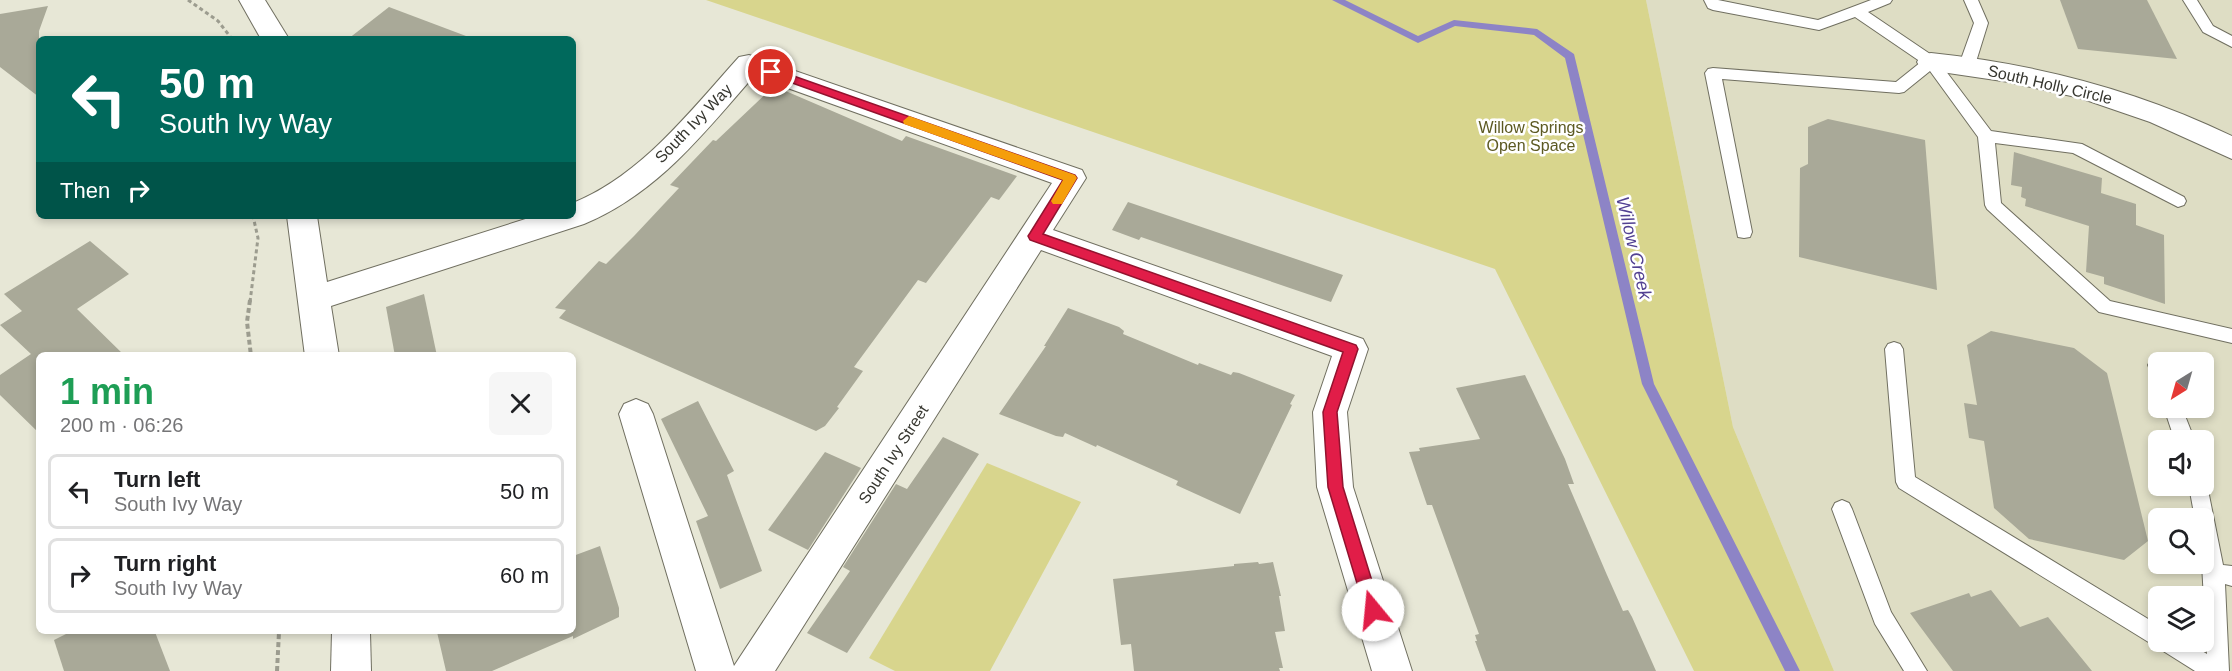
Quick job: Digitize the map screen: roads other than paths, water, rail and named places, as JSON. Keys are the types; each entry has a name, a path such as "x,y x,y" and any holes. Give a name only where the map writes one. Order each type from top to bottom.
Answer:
{"street":[{"path":"252,0 273,36"},
{"name":"South Holly Circle","path":"1931,62 1967,65 2070,85 2169,119 2232,148"},
{"name":"South Ivy Way","path":"576,215 588,211 626,190 665,154 749,64 1071,178 1035,236"},
{"path":"303,219 321,352"},
{"name":"South Ivy Way","path":"313,299 563,219"},
{"path":"1035,236 1351,349 1330,412 1335,487 1392,671"},
{"name":"South Ivy Street","path":"752,671 1035,236"},
{"path":"636,414 716,671"},
{"path":"351,634 351,671"}],"lane":[{"path":"1711,0 1713,5 1819,26 1886,0"},
{"path":"1967,65 1981,23 1971,0"},
{"path":"2190,0 2208,29 2232,42"},
{"path":"1857,11 1931,62 1986,136 1993,205 2105,307 2232,336"},
{"path":"1744,232 1713,73 1899,88 1931,62"},
{"path":"1986,136 2076,148 2178,201"},
{"path":"1894,349 1906,482 2148,630"},
{"path":"2185,652 2217,671 2223,575 2202,496"},
{"path":"1842,509 1882,617 1916,671"}],"waterway":[{"name":"Willow Creek","path":"1337,0 1418,40 1454,23 1537,32 1570,56 1648,384 1793,671"}],"park label":[{"name":"Willow Springs Open Space","path":"1531,136"}]}
